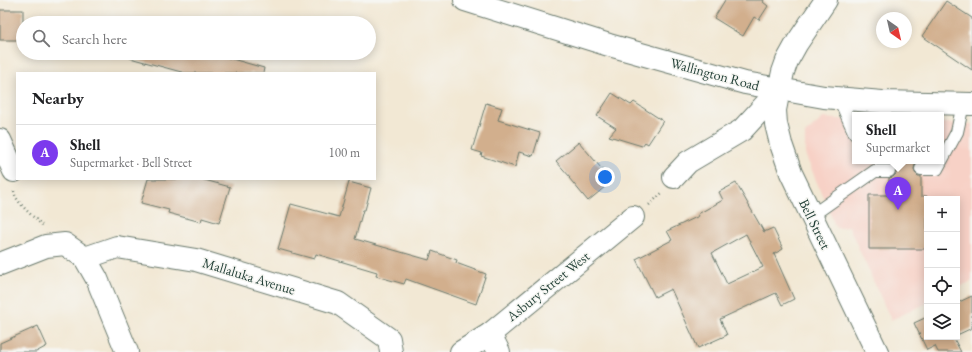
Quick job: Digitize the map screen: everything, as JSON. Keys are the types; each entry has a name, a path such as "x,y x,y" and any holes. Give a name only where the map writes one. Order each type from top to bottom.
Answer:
{"street":[{"name":"Wallington Road","path":"465,0 609,44 745,83 779,90 839,98 882,102 968,104"},
{"name":"Bell Street","path":"826,0 797,43 787,61 783,72 775,110 776,124 791,173 877,352"},
{"path":"674,177 688,162 742,130 779,90"},
{"path":"0,140 14,172"},
{"name":"Asbury Street West","path":"461,352 494,343 633,217"},
{"path":"0,264 46,246 65,244 85,258 97,279 127,352"},
{"name":"Mallaluka Avenue","path":"85,258 116,247 196,260 331,300 338,303 389,339 391,352"}],"lane":[{"path":"839,98 852,127"},
{"path":"944,156 957,132 968,104"},
{"path":"921,169 937,169 940,164"},
{"path":"811,216 872,166 889,171"}],"path":[{"path":"14,172 14,196 52,234 65,244"},
{"path":"633,217 662,194 674,177"}],"shaded area":[{"path":"823,118 852,120 852,164 944,164 944,123 972,124 972,281 960,287 960,196 924,196 924,304 891,320 849,227 836,228 805,154 805,134"}],"building":[{"path":"725,0 764,0 763,2 768,6 759,20 754,17 743,36 714,18"},
{"path":"946,1 972,18 972,70 922,36"},
{"path":"0,10 23,10 23,16 16,16 16,40 0,40"},
{"path":"137,60 236,60 264,68 263,72 181,72"},
{"path":"612,93 631,105 634,102 663,121 648,144 645,142 642,146 609,136 616,128 597,116"},
{"path":"486,103 502,108 498,120 540,133 533,156 519,152 515,167 481,156 482,153 472,150"},
{"path":"579,142 612,181 588,201 556,161"},
{"path":"892,164 916,164 914,169 915,173 918,176 921,176 921,196 924,196 924,249 869,249 869,195 889,195 889,178 896,174"},
{"path":"148,180 205,180 230,187 219,223 202,218 201,222 168,213 169,210 141,203"},
{"path":"349,182 371,188 355,239 429,260 432,251 457,260 456,263 486,274 476,304 406,279 404,284 376,276 377,272 316,254 314,259 278,249 291,204 339,217"},
{"path":"736,183 764,232 773,228 783,249 774,254 794,299 782,305 776,293 720,319 727,335 698,348 671,289 655,297 636,259 672,240 667,231 699,216 698,214 723,200 719,192","holes":["746,234 763,267 727,284 712,253"]},
{"path":"972,296 972,328 960,334 960,304 960,302"},
{"path":"924,318 924,340 955,340 961,352 938,352 935,346 927,350 914,323"},
{"path":"38,326 47,346 36,352 0,352 0,343"}],"place":[{"name":"Shell","path":"898,210"}]}
